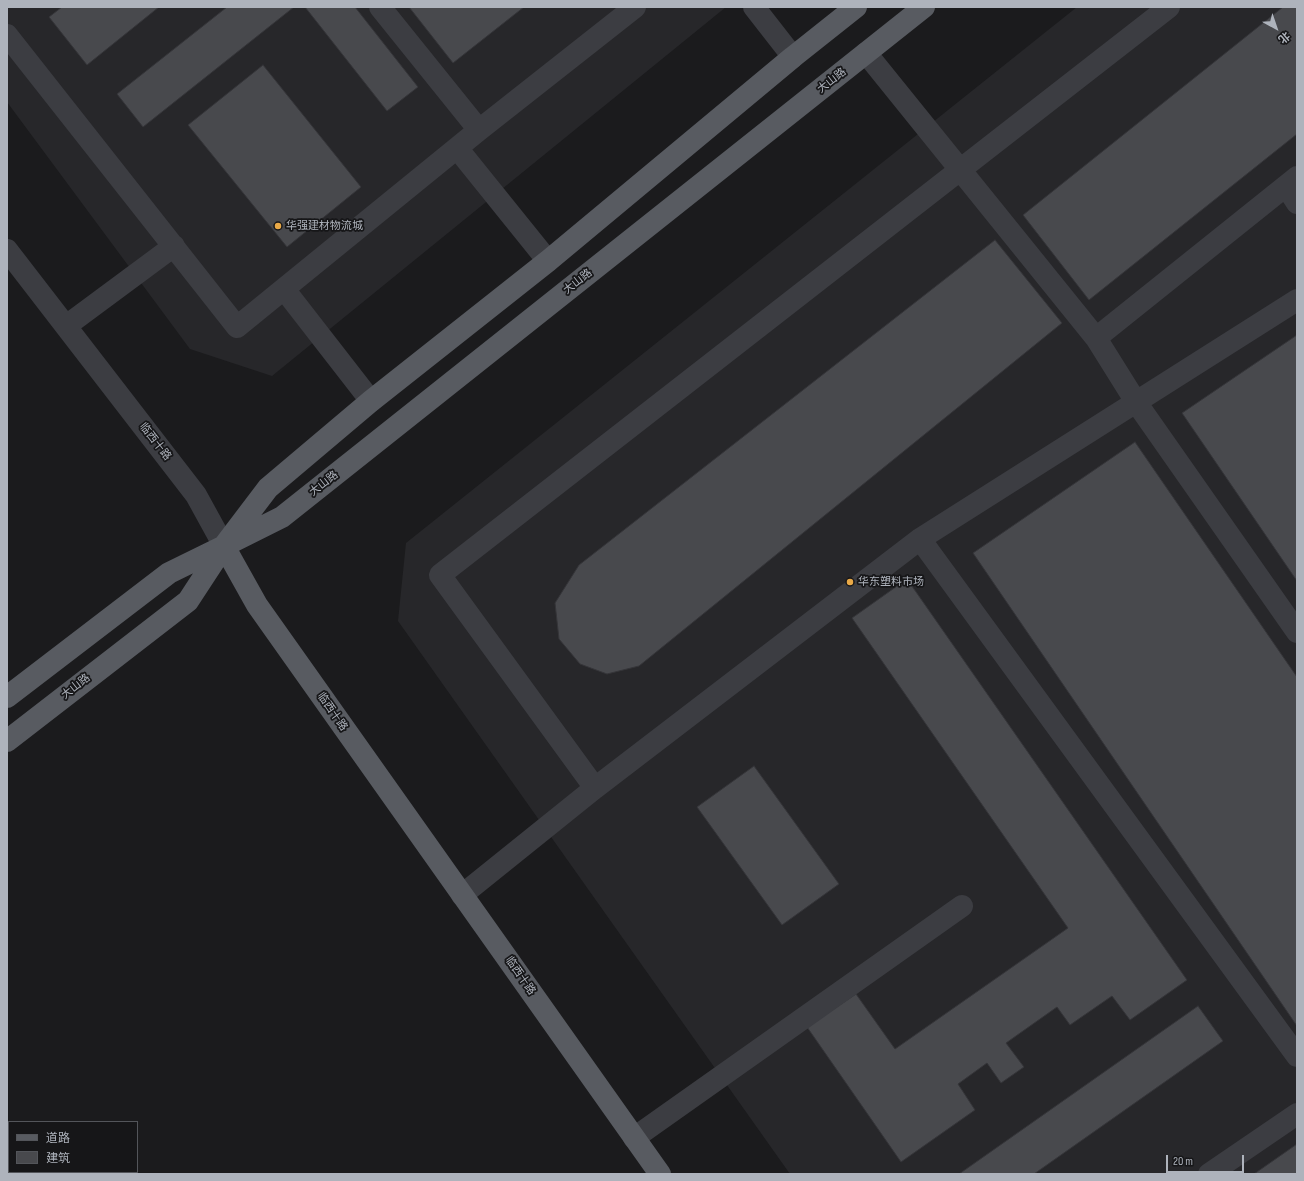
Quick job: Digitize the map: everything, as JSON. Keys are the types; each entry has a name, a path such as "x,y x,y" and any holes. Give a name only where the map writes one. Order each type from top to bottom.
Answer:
{"main road":[{"name":"大山路","path":"7,741 188,601 224,546 268,488 371,401 548,261 793,57 856,7"},
{"name":"大山路","path":"7,698 169,573 282,517 924,7"},
{"name":"临西十路","path":"224,546 256,605 660,1174"}],"street":[{"path":"380,7 479,130"},
{"path":"7,35 237,327 479,130 635,7"},
{"path":"754,7 793,57"},
{"path":"595,788 440,575 1169,7"},
{"path":"866,53 1096,338 1136,402 1297,632"},
{"path":"457,148 548,261"},
{"path":"1096,338 1293,189"},
{"path":"66,326 174,246"},
{"name":"临西十路","path":"7,250 196,495 224,546"},
{"path":"284,289 371,401"},
{"path":"462,895 595,788 920,539 1297,300"},
{"path":"920,539 1297,1056"},
{"path":"634,1138 962,906"},
{"path":"1209,1174 1297,1114"}],"shaded area":[{"name":"华强建材物流城","path":"7,7 726,7 272,376 190,349 7,102"},
{"name":"华东塑料市场","path":"1077,7 1297,7 1297,1174 790,1174 398,621 406,543"}],"building":[{"path":"62,7 159,7 87,65 49,17"},
{"path":"227,7 294,7 143,127 117,94"},
{"path":"305,7 355,7 418,87 387,111"},
{"path":"409,7 524,7 453,63"},
{"path":"1283,7 1297,7 1297,134 1089,300 1023,215"},
{"path":"263,65 361,187 287,247 188,125"},
{"path":"995,240 1062,323 639,666 607,674 580,664 559,639 555,603 579,565"},
{"path":"1297,335 1297,581 1182,413"},
{"path":"1135,442 1297,677 1297,1026 973,553"},
{"path":"907,579 1187,980 1130,1020 1112,996 1070,1025 1057,1007 1006,1043 1024,1067 1001,1083 987,1063 958,1084 975,1110 901,1162 807,1027 856,994 895,1049 1068,928 852,618"},
{"path":"754,766 839,884 782,925 697,807"},
{"path":"1198,1006 1223,1041 1034,1174 959,1174"},
{"path":"1297,1144 1297,1174 1254,1174"}],"place":[{"name":"华强建材物流城","path":"278,226"},
{"name":"华东塑料市场","path":"850,582"}]}
